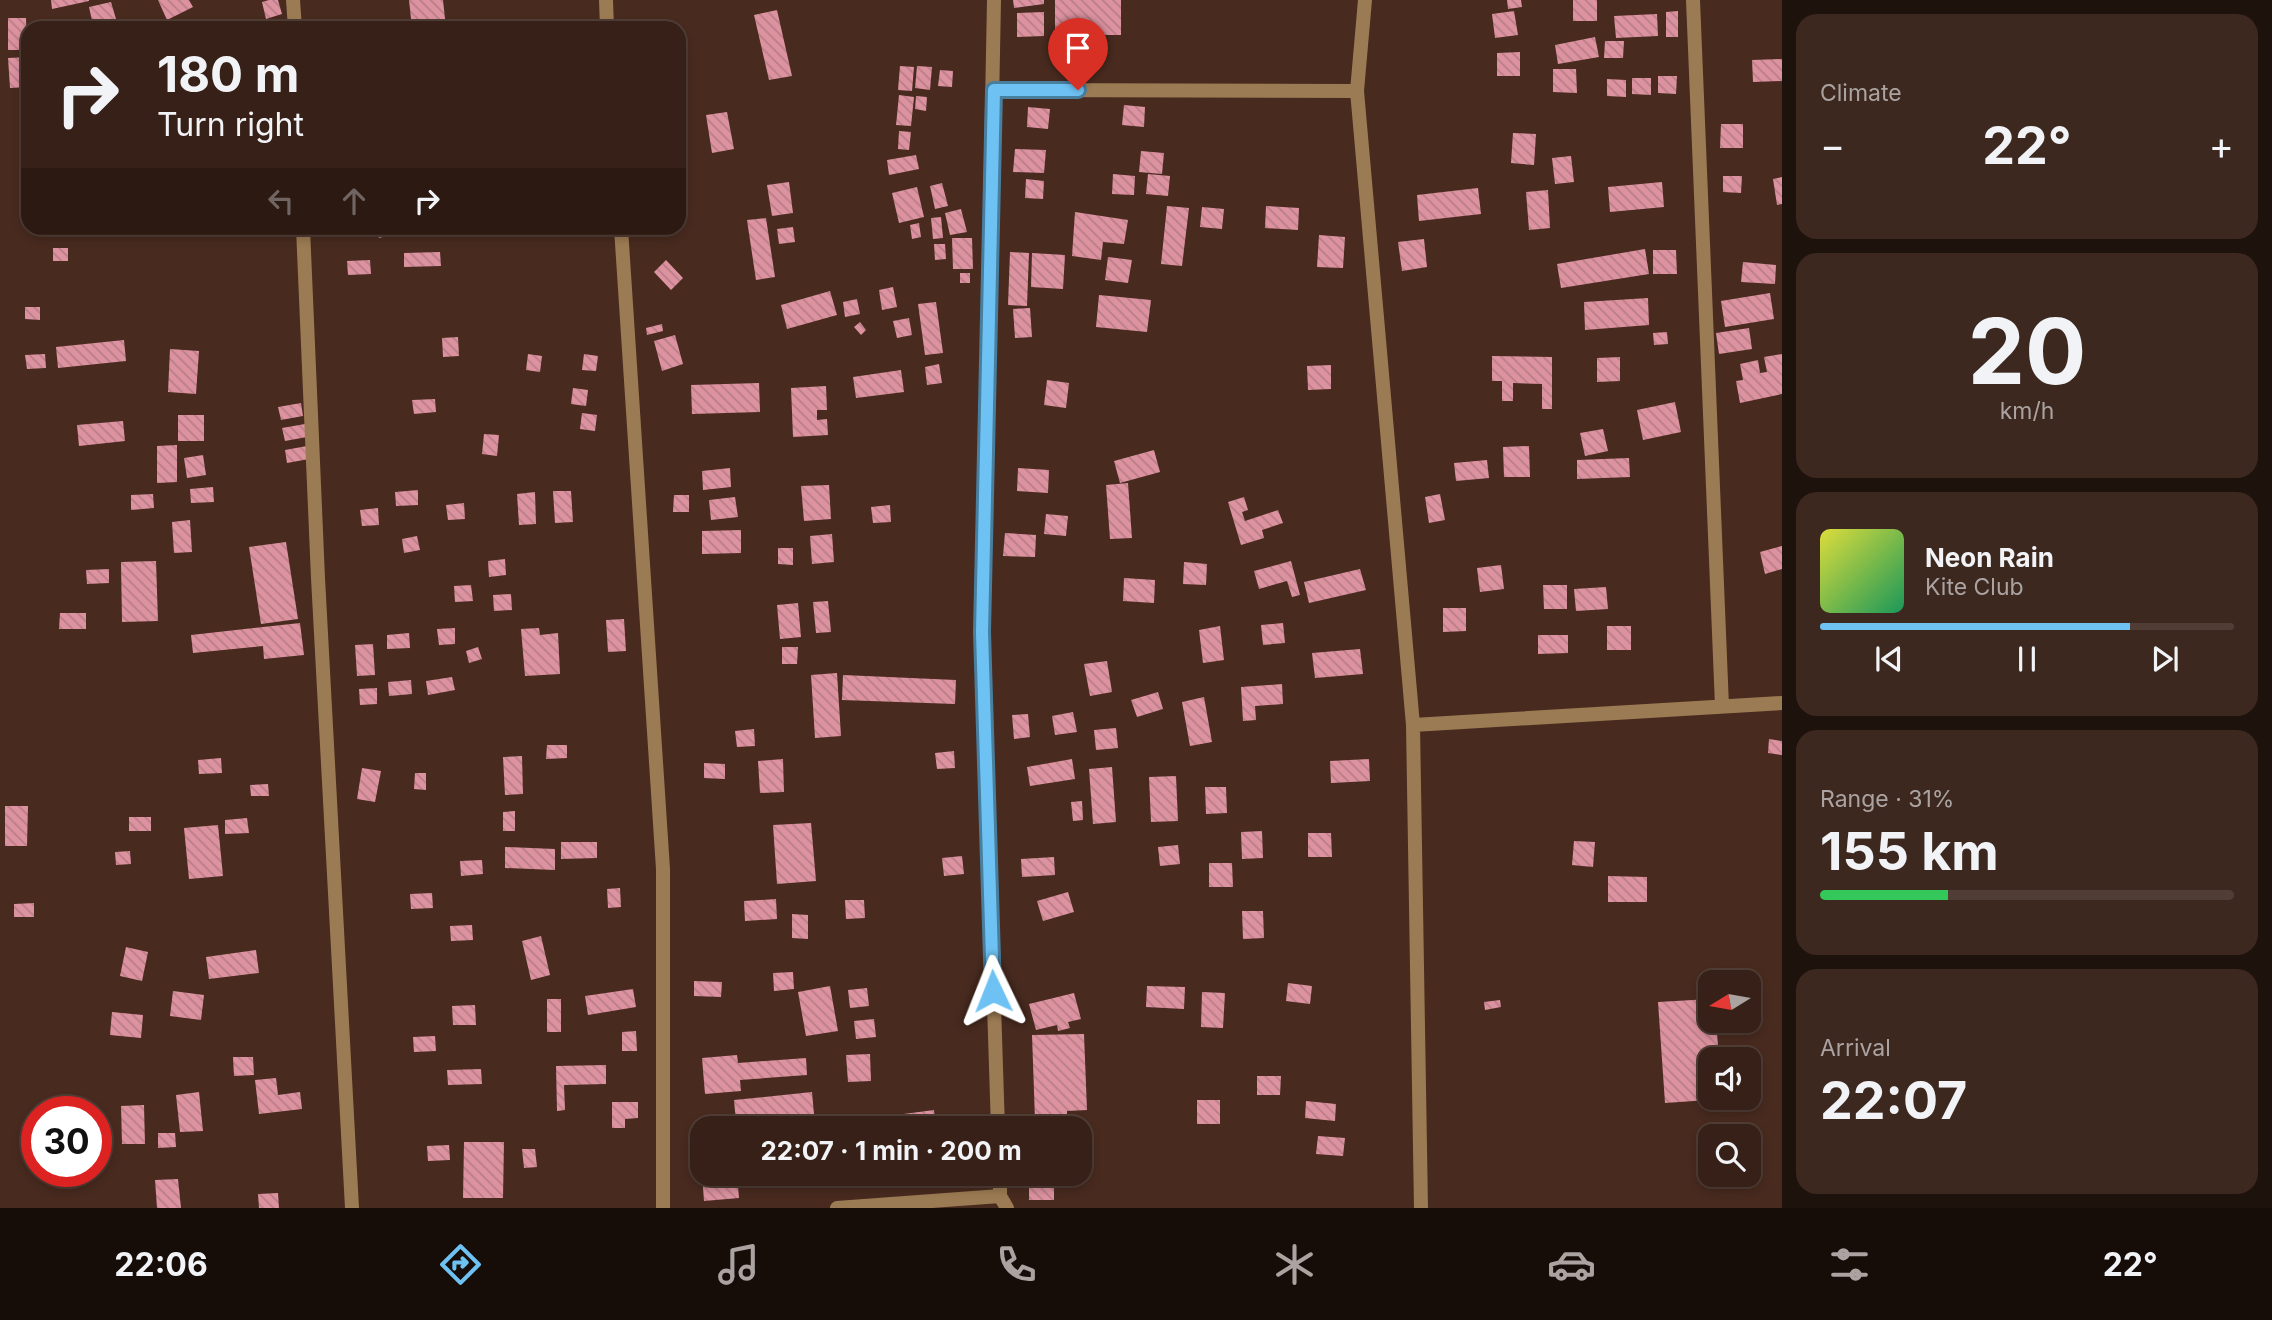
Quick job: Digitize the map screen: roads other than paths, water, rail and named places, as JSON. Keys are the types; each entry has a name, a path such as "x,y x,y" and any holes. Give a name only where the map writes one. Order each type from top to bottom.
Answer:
{"street":[{"path":"293,0 294,21"},
{"path":"606,0 607,21"},
{"path":"994,0 982,632 998,1116"},
{"path":"1365,0 1357,92 1413,725 1421,1208"},
{"path":"1693,0 1722,706"},
{"path":"994,90 1357,92"},
{"path":"303,235 318,578 352,1208"},
{"path":"621,235 663,869 663,1208"},
{"path":"1413,725 1782,703"},
{"path":"837,1208 1004,1202"}]}
